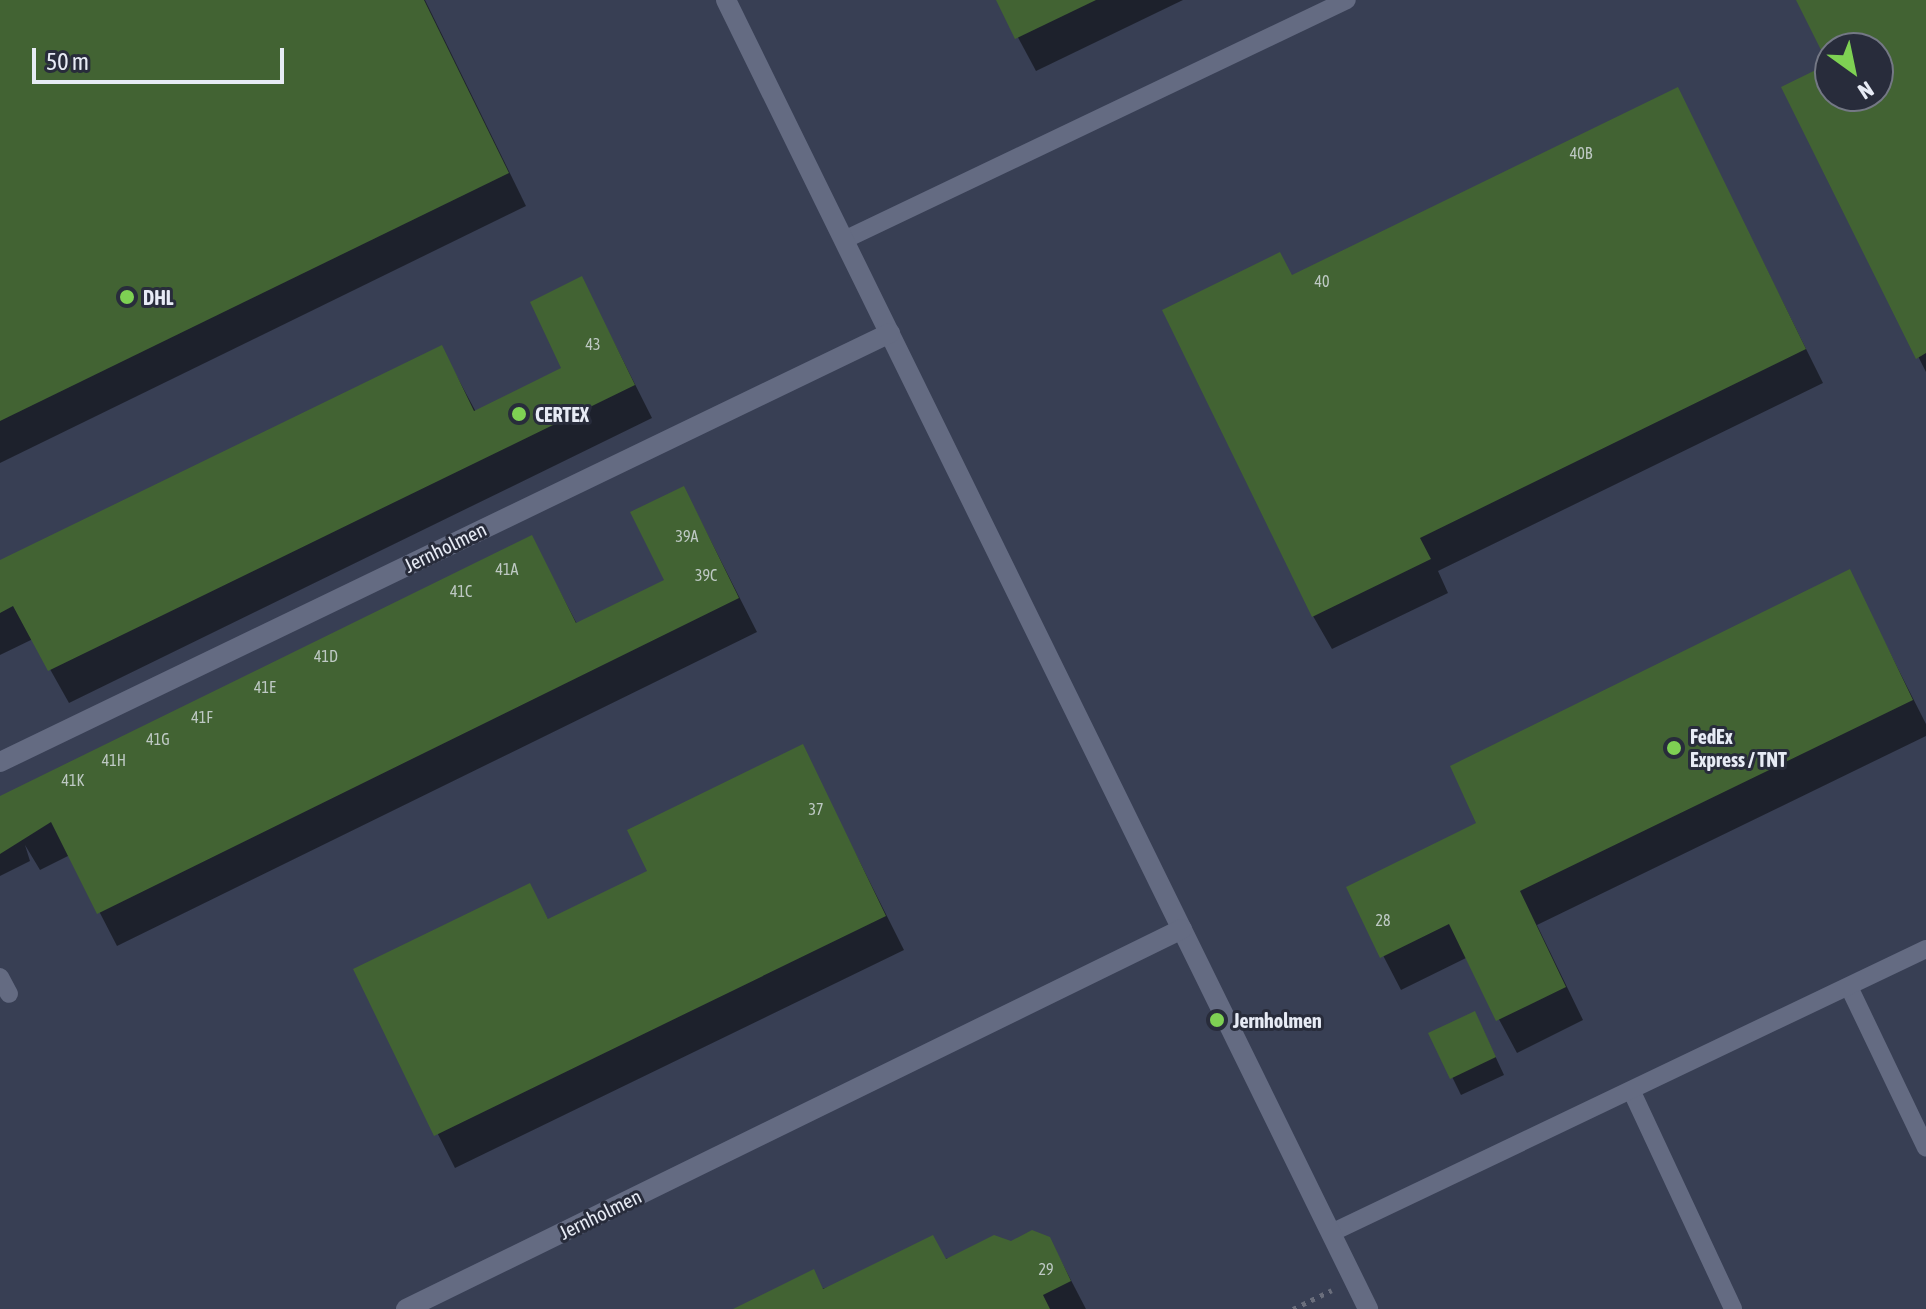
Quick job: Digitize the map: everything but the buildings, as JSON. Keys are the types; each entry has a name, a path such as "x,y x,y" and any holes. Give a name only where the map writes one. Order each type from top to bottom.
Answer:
{"street":[{"path":"726,0 1368,1309"},
{"name":"Jernholmen","path":"0,762 890,333"},
{"name":"Jernholmen","path":"406,1309 1182,929"}],"lane":[{"path":"844,240 1347,0"},
{"path":"1331,1233 1632,1092 1926,949"},
{"path":"1849,987 1926,1148"},
{"path":"1632,1092 1733,1309"}],"path":[{"path":"1293,1309 1354,1279"}],"shaded area":[{"path":"0,0 1926,0 1926,1309 0,1309"}],"place":[{"name":"DHL","path":"127,297"},
{"name":"CERTEX","path":"519,414"},
{"name":"FedEx Express / TNT","path":"1674,748"},
{"name":"Jernholmen","path":"1217,1020"}]}
